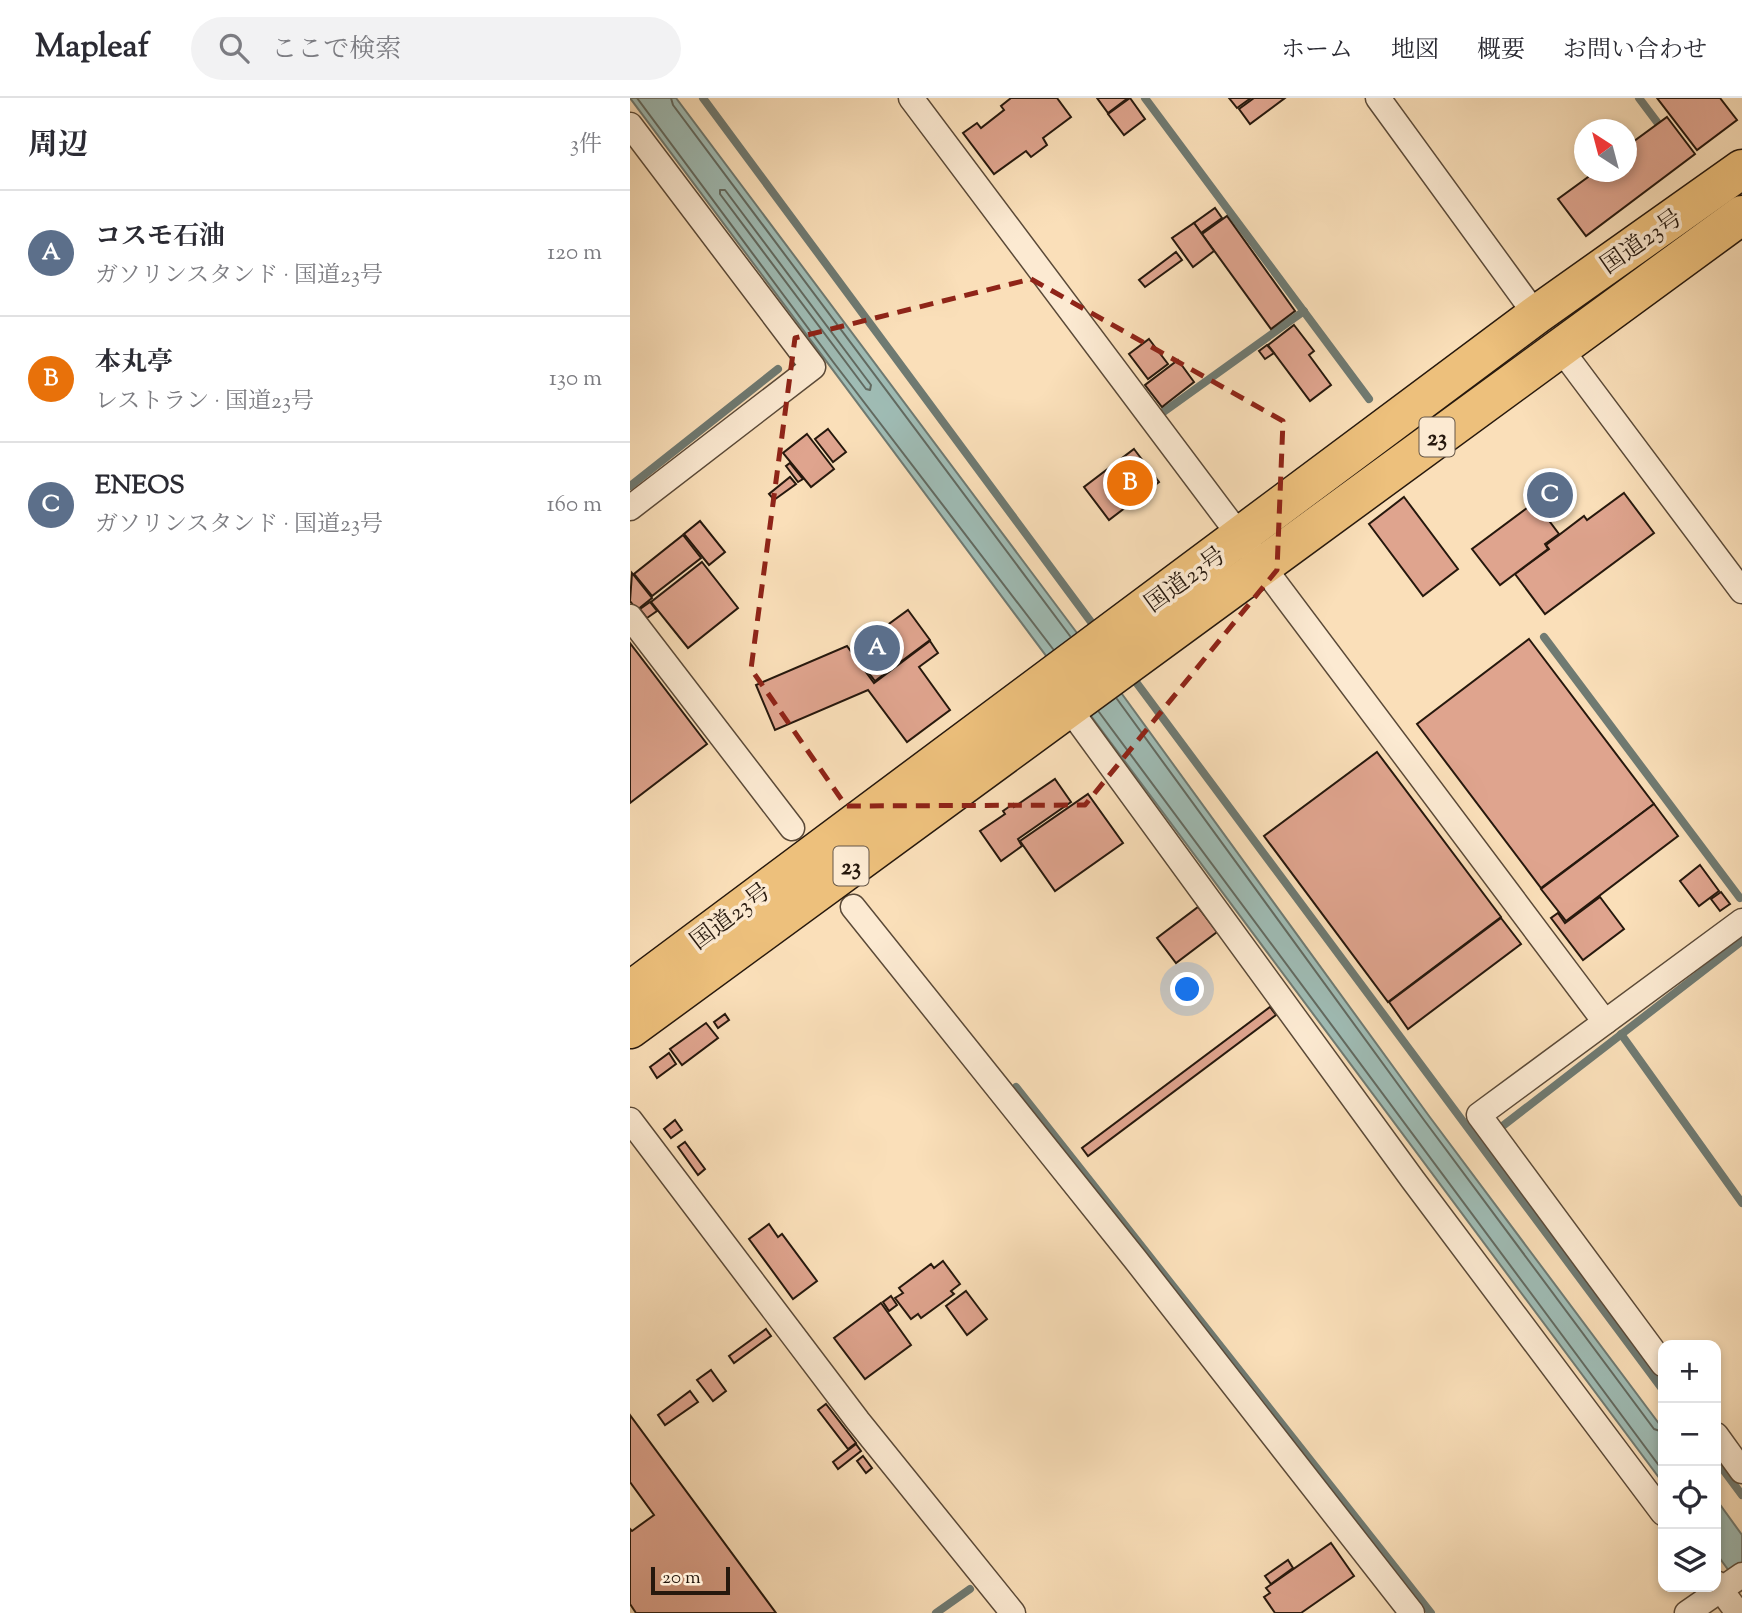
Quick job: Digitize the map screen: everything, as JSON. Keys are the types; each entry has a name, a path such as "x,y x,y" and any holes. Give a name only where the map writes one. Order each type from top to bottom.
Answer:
{"highway":[{"name":"国道23号","path":"1252,551 1536,315 1742,169"},
{"name":"国道23号","path":"630,1029 1064,695 1123,645 1252,551 1560,348 1742,215"},
{"name":"国道23号","path":"630,991 1064,695"}],"street":[{"path":"911,98 1605,1022"},
{"path":"1378,98 1536,315"},
{"path":"630,125 813,367 630,508"},
{"path":"1560,348 1742,591"},
{"path":"630,617 792,828"},
{"path":"1064,695 1422,1191 1658,1506"},
{"path":"853,907 1135,1259 1412,1613"},
{"path":"1658,1357 1479,1115 1742,921"},
{"path":"630,1120 858,1421 1013,1613"},
{"path":"1721,1442 1742,1471"},
{"path":"1687,1613 1727,1583 1738,1613"}],"highlighted area":[{"path":"1031,279 1283,421 1277,570 1085,805 846,806 751,669 795,338"}],"water":[{"path":"630,98 676,98 1098,661 1429,1116 1658,1422 1658,1476"},
{"path":"1721,1506 1742,1535 1742,1589 1721,1560"}],"building":[{"path":"1011,98 1057,98 1071,117 1043,138 1047,145 1031,157 1026,151 994,174 963,133 977,123 981,128 1004,110 1001,106"},
{"path":"1097,98 1128,98 1108,113"},
{"path":"1130,98 1145,119 1124,135 1108,114"},
{"path":"1229,98 1251,98 1237,108"},
{"path":"1254,98 1285,98 1250,124 1239,109"},
{"path":"1657,98 1720,98 1737,120 1697,150"},
{"path":"1667,117 1695,154 1586,236 1558,199 1581,182 1637,182 1637,139"},
{"path":"1215,208 1222,218 1201,233 1194,223"},
{"path":"1227,216 1295,311 1271,329 1202,234"},
{"path":"1194,223 1214,251 1193,267 1172,238"},
{"path":"1176,252 1182,260 1145,287 1139,280"},
{"path":"1294,325 1314,351 1309,355 1331,385 1310,401 1268,345"},
{"path":"1149,339 1168,364 1148,379 1129,354"},
{"path":"1267,345 1274,353 1265,359 1259,351"},
{"path":"1178,360 1194,382 1162,407 1145,385"},
{"path":"828,429 846,452 833,462 815,439"},
{"path":"807,434 834,469 811,487 783,453"},
{"path":"1134,449 1159,482 1109,520 1084,487"},
{"path":"790,463 803,479 798,482 786,466"},
{"path":"790,477 796,484 774,500 769,494"},
{"path":"1624,493 1654,533 1545,614 1515,574 1549,549 1546,545 1584,516 1587,520"},
{"path":"1404,497 1458,569 1423,596 1369,524"},
{"path":"1535,502 1559,534 1545,544 1548,549 1500,585 1472,549"},
{"path":"700,521 725,552 709,565 684,534"},
{"path":"683,535 701,558 652,596 634,574"},
{"path":"702,562 738,608 688,648 651,602"},
{"path":"632,573 652,598 637,610 630,601"},
{"path":"650,602 657,611 647,618 640,609"},
{"path":"908,610 930,640 875,681 852,651"},
{"path":"1529,639 1654,804 1541,888 1417,724"},
{"path":"930,641 938,653 919,667 950,710 907,742 868,690 775,730 756,685 847,646 874,683"},
{"path":"630,643 707,744 630,803"},
{"path":"1377,752 1501,917 1388,1002 1264,836"},
{"path":"1055,779 1071,802 1018,839 1022,846 1001,861 980,831 1005,814 1003,811 1013,804 1014,807"},
{"path":"1088,794 1123,843 1055,891 1020,841"},
{"path":"1654,804 1678,836 1566,921 1541,889"},
{"path":"1700,865 1719,891 1699,906 1680,881"},
{"path":"1721,892 1730,904 1720,911 1711,899"},
{"path":"1600,897 1624,929 1583,960 1551,918 1558,913 1565,923"},
{"path":"1198,907 1217,932 1176,963 1157,938"},
{"path":"1501,918 1521,944 1408,1029 1389,1002"},
{"path":"1270,1007 1276,1015 1088,1156 1082,1148"},
{"path":"725,1014 729,1020 718,1028 714,1022"},
{"path":"706,1023 718,1038 682,1065 670,1049"},
{"path":"669,1053 676,1064 657,1078 650,1067"},
{"path":"675,1120 682,1130 671,1138 664,1129"},
{"path":"685,1142 705,1169 698,1175 678,1147"},
{"path":"769,1224 778,1237 782,1234 817,1281 793,1299 749,1239"},
{"path":"943,1261 960,1284 951,1291 954,1294 921,1318 918,1314 911,1319 895,1298 903,1293 899,1288 931,1264 934,1268"},
{"path":"966,1291 987,1319 967,1335 946,1306"},
{"path":"891,1296 897,1305 889,1311 883,1302"},
{"path":"881,1303 911,1345 865,1379 834,1338"},
{"path":"766,1329 771,1336 734,1363 729,1356"},
{"path":"711,1370 726,1391 713,1401 697,1380"},
{"path":"690,1391 698,1402 665,1425 658,1415"},
{"path":"826,1404 856,1443 848,1449 818,1410"},
{"path":"630,1415 776,1613 636,1613 630,1604 630,1529 632,1531 654,1515 630,1482"},
{"path":"856,1444 861,1451 838,1469 833,1462"},
{"path":"863,1456 872,1468 866,1473 857,1461"},
{"path":"1331,1543 1354,1576 1301,1613 1275,1613 1264,1597 1270,1593 1266,1588"},
{"path":"1288,1560 1293,1568 1271,1584 1265,1576"}],"waterway":[{"path":"703,98 1097,630"},
{"path":"1145,98 1369,399"},
{"path":"1639,98 1657,122"},
{"path":"1162,413 1304,311"},
{"path":"630,486 778,369"},
{"path":"1544,637 1740,898"},
{"path":"1130,674 1658,1383"},
{"path":"1500,1128 1742,941"},
{"path":"1621,1034 1742,1203"},
{"path":"1016,1087 1431,1613"},
{"path":"1720,1466 1742,1495"},
{"path":"936,1613 970,1589"}],"place":[{"name":"本丸亭","path":"1130,483"},
{"name":"ENEOS","path":"1550,495"},
{"name":"コスモ石油","path":"877,648"}]}
